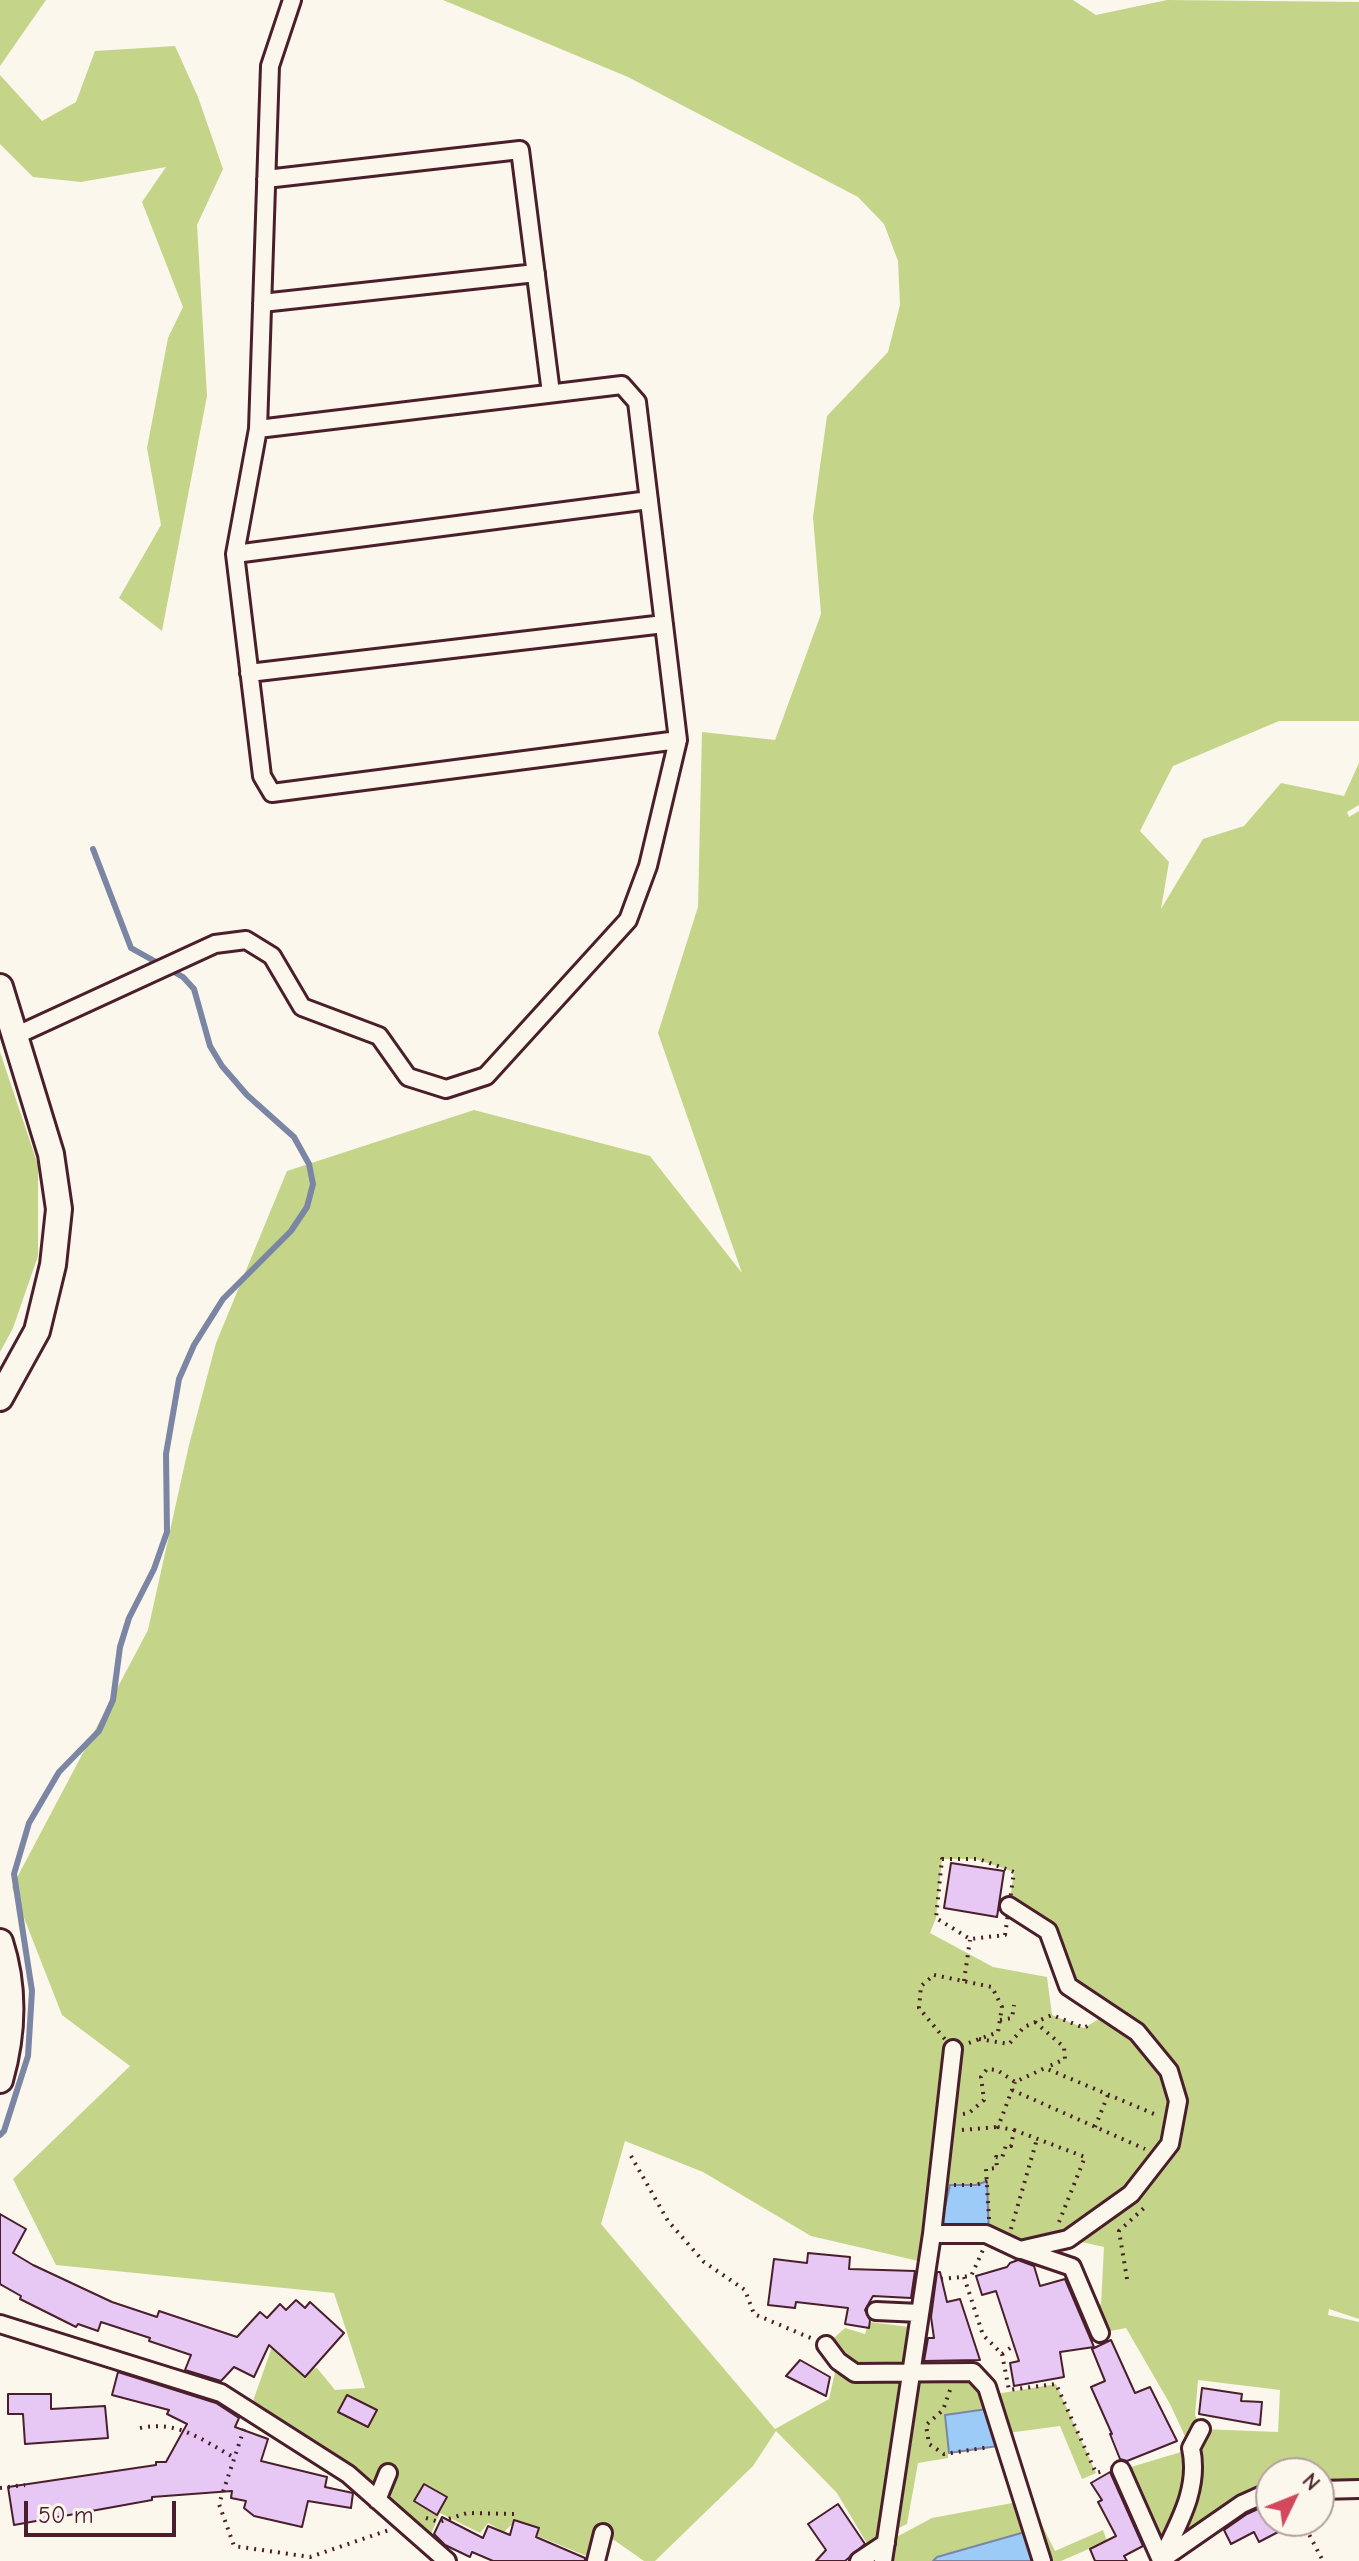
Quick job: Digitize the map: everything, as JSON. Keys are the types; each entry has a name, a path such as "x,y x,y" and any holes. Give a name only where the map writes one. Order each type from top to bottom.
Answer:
{"street":[{"path":"292,0 270,66 258,429 235,554 262,776 272,793 678,740"},
{"path":"266,179 520,150 551,393"},
{"path":"262,303 536,273"},
{"path":"15,1036 215,944 246,940 272,956 302,1007 379,1036 408,1077 446,1089 486,1076 628,920 648,866 678,740 637,402 622,385 258,429"},
{"path":"235,554 649,500"},
{"path":"249,673 664,624"},
{"path":"0,987 51,1154 59,1209 53,1265 37,1331 0,1398"},
{"path":"1009,1906 1048,1931 1068,1986 1137,2032 1169,2071 1178,2101 1170,2144 1131,2194 1068,2239 1014,2246"},
{"path":"0,1942 11,1995 11,2030 0,2080"},
{"path":"883,2561 932,2234 953,2049"},
{"path":"932,2234 989,2235 1072,2267 1100,2333"},
{"path":"876,2311 920,2313"},
{"path":"0,2324 221,2393 348,2474 447,2561"},
{"path":"826,2345 838,2361 855,2373 973,2372 987,2387 1042,2561"},
{"path":"1160,2560 1192,2491 1194,2461 1191,2448 1201,2429"},
{"path":"1121,2470 1160,2560"},
{"path":"377,2500 388,2473"},
{"path":"1335,2490 1359,2489"},
{"path":"1160,2560 1255,2498"},
{"path":"596,2561 603,2533"},
{"path":"859,2561 886,2543"}],"path":[{"path":"942,1859 979,1859 1014,1872 1005,1935 970,1939 936,1918 942,1859"},
{"path":"964,1981 970,1939"},
{"path":"934,1975 992,1987 1002,2007 1000,2020 998,2032 953,2049 919,2008 921,1986 934,1975"},
{"path":"1000,2020 1012,2018 1014,2005"},
{"path":"976,2039 1009,2044 1024,2027 1052,2015 1084,2028 1108,2014"},
{"path":"998,2127 1015,2082 1065,2059 1064,2047 1035,2022"},
{"path":"1045,2068 1174,2122"},
{"path":"944,2124 969,2113 984,2100 981,2077 987,2069 997,2070 1015,2082"},
{"path":"1012,2090 1161,2156"},
{"path":"1095,2127 1108,2095"},
{"path":"944,2124 1014,2130 1085,2157 1051,2243"},
{"path":"925,2280 971,2276 989,2235 986,2169 997,2168 996,2157 1002,2158 1006,2145 1011,2146 1014,2130"},
{"path":"1014,2246 1037,2139"},
{"path":"631,2156 668,2221 704,2262 745,2290 754,2314 826,2345"},
{"path":"964,2277 983,2335 1002,2354 1009,2390 1056,2384 1096,2473 1119,2464 1121,2470"},
{"path":"1002,2354 1013,2346"},
{"path":"953,2382 943,2410 926,2425 929,2444 944,2454 1005,2445"},
{"path":"250,2412 219,2504 234,2546 310,2557 406,2525 421,2516 439,2522 467,2513 516,2514"},
{"path":"140,2428 158,2424 181,2428 235,2458"},
{"path":"0,2488 25,2485"},
{"path":"1310,2537 1323,2561"},
{"path":"318,2554 320,2561"}],"green space":[{"path":"0,0 46,0 0,66"},
{"path":"443,0 1073,0 1096,15 1167,0 1359,2 1359,721 1279,721 1173,766 1140,831 1169,862 1161,909 1203,839 1244,826 1281,783 1344,796 1359,763 1359,805 1347,812 1349,817 1359,811 1359,2319 1329,2309 1328,2315 1359,2322 1359,2488 1335,2489 1335,2457 1255,2457 1255,2502 1161,2560 1121,2470 1191,2449 1170,2404 1126,2328 1100,2333 1089,2308 1101,2304 1104,2247 1068,2239 1020,2250 989,2235 986,2181 976,2185 950,2186 943,2217 933,2219 927,2263 811,2236 703,2172 625,2141 601,2224 775,2429 829,2399 838,2359 826,2345 845,2328 865,2334 869,2322 918,2328 911,2371 973,2372 990,2395 1056,2384 1096,2473 1082,2479 1060,2426 948,2441 948,2458 918,2463 907,2524 887,2534 887,2542 932,2518 1023,2501 1033,2545 933,2561 859,2561 872,2552 837,2493 776,2431 753,2466 655,2561 644,2561 604,2533 596,2560 511,2525 504,2532 488,2523 480,2533 440,2513 427,2543 262,2419 265,2411 253,2401 273,2344 300,2370 317,2368 335,2390 365,2388 334,2293 56,2265 13,2179 130,2066 62,2015 12,1887 148,1630 189,1445 216,1343 287,1171 474,1110 650,1156 742,1273 658,1033 698,907 702,732 775,740 821,614 813,517 827,416 888,352 900,305 898,261 884,224 858,197 628,77","holes":["942,1859 976,1859 1014,1872 1009,1906 1048,1931 1068,1986 1107,2014 1084,2028 1052,2015 1047,1977 993,1967 930,1933 936,1918","1198,2380 1280,2390 1278,2432 1201,2429 1195,2415"]},
{"path":"175,46 198,97 223,169 197,225 207,396 162,631 119,598 161,525 147,448 168,338 183,307 142,202 166,167 81,182 33,177 0,144 0,75 42,121 76,102 95,51"},
{"path":"0,1052 38,1165 38,1256 13,1328 0,1352"},
{"path":"1039,2519 1055,2551 1103,2530 1107,2541 1061,2561 1042,2561 1031,2524"}],"water":[{"path":"987,2181 989,2235 939,2234 950,2185 976,2185"},
{"path":"994,2408 1005,2445 949,2453 945,2415"},
{"path":"1025,2532 1037,2561 933,2561 937,2557"}],"building":[{"path":"951,1863 1004,1871 997,1917 944,1908"},
{"path":"0,2214 26,2229 13,2253 112,2302 157,2317 159,2311 237,2337 260,2312 267,2318 280,2304 286,2310 296,2300 305,2308 310,2302 344,2333 305,2377 269,2345 254,2377 234,2367 221,2381 185,2370 191,2355 101,2322 98,2331 78,2324 76,2327 20,2299 21,2296 0,2284"},
{"path":"808,2253 850,2257 849,2269 915,2271 911,2298 873,2296 865,2310 870,2320 869,2328 845,2324 848,2308 796,2302 795,2308 768,2305 774,2259 807,2263"},
{"path":"1018,2260 1034,2266 1040,2286 1065,2279 1094,2347 1060,2352 1064,2377 1014,2386 1010,2363 1019,2361 996,2291 982,2295 976,2276 1007,2267"},
{"path":"937,2272 940,2272 947,2302 960,2299 980,2360 924,2361 928,2338 934,2338 931,2317"},
{"path":"1111,2340 1135,2393 1150,2387 1177,2441 1127,2461 1120,2459 1091,2387 1105,2381 1092,2349"},
{"path":"800,2360 830,2377 826,2396 786,2376"},
{"path":"118,2372 216,2403 239,2418 235,2427 268,2439 261,2461 327,2477 325,2487 353,2493 351,2508 308,2501 302,2527 254,2516 244,2508 246,2501 231,2498 232,2491 152,2497 152,2500 14,2525 8,2487 166,2462 187,2424 167,2414 169,2410 112,2395"},
{"path":"1202,2388 1242,2394 1241,2401 1262,2402 1260,2425 1199,2414"},
{"path":"8,2394 51,2394 51,2409 105,2406 108,2438 25,2444 23,2414 8,2414"},
{"path":"347,2395 377,2410 368,2427 338,2412"},
{"path":"1110,2472 1143,2546 1124,2556 1127,2561 1095,2561 1090,2549 1116,2536 1098,2502 1102,2500 1091,2483"},
{"path":"424,2484 447,2497 437,2515 414,2501"},
{"path":"838,2504 865,2544 845,2561 816,2561 826,2550 808,2524"},
{"path":"1255,2510 1255,2534 1231,2544 1224,2530"},
{"path":"442,2517 483,2538 488,2526 510,2535 514,2520 539,2528 536,2537 585,2558 585,2561 493,2561 472,2552 470,2557 445,2545 434,2534"}],"waterway":[{"path":"0,2135 4,2131 28,2056 32,1991 14,1874 29,1823 59,1772 99,1731 113,1700 120,1647 129,1618 154,1569 167,1532 166,1454 179,1379 194,1345 223,1299 291,1231 307,1207 313,1184 309,1164 294,1137 247,1095 222,1066 210,1046 194,989 183,977 131,948 93,849"}]}
